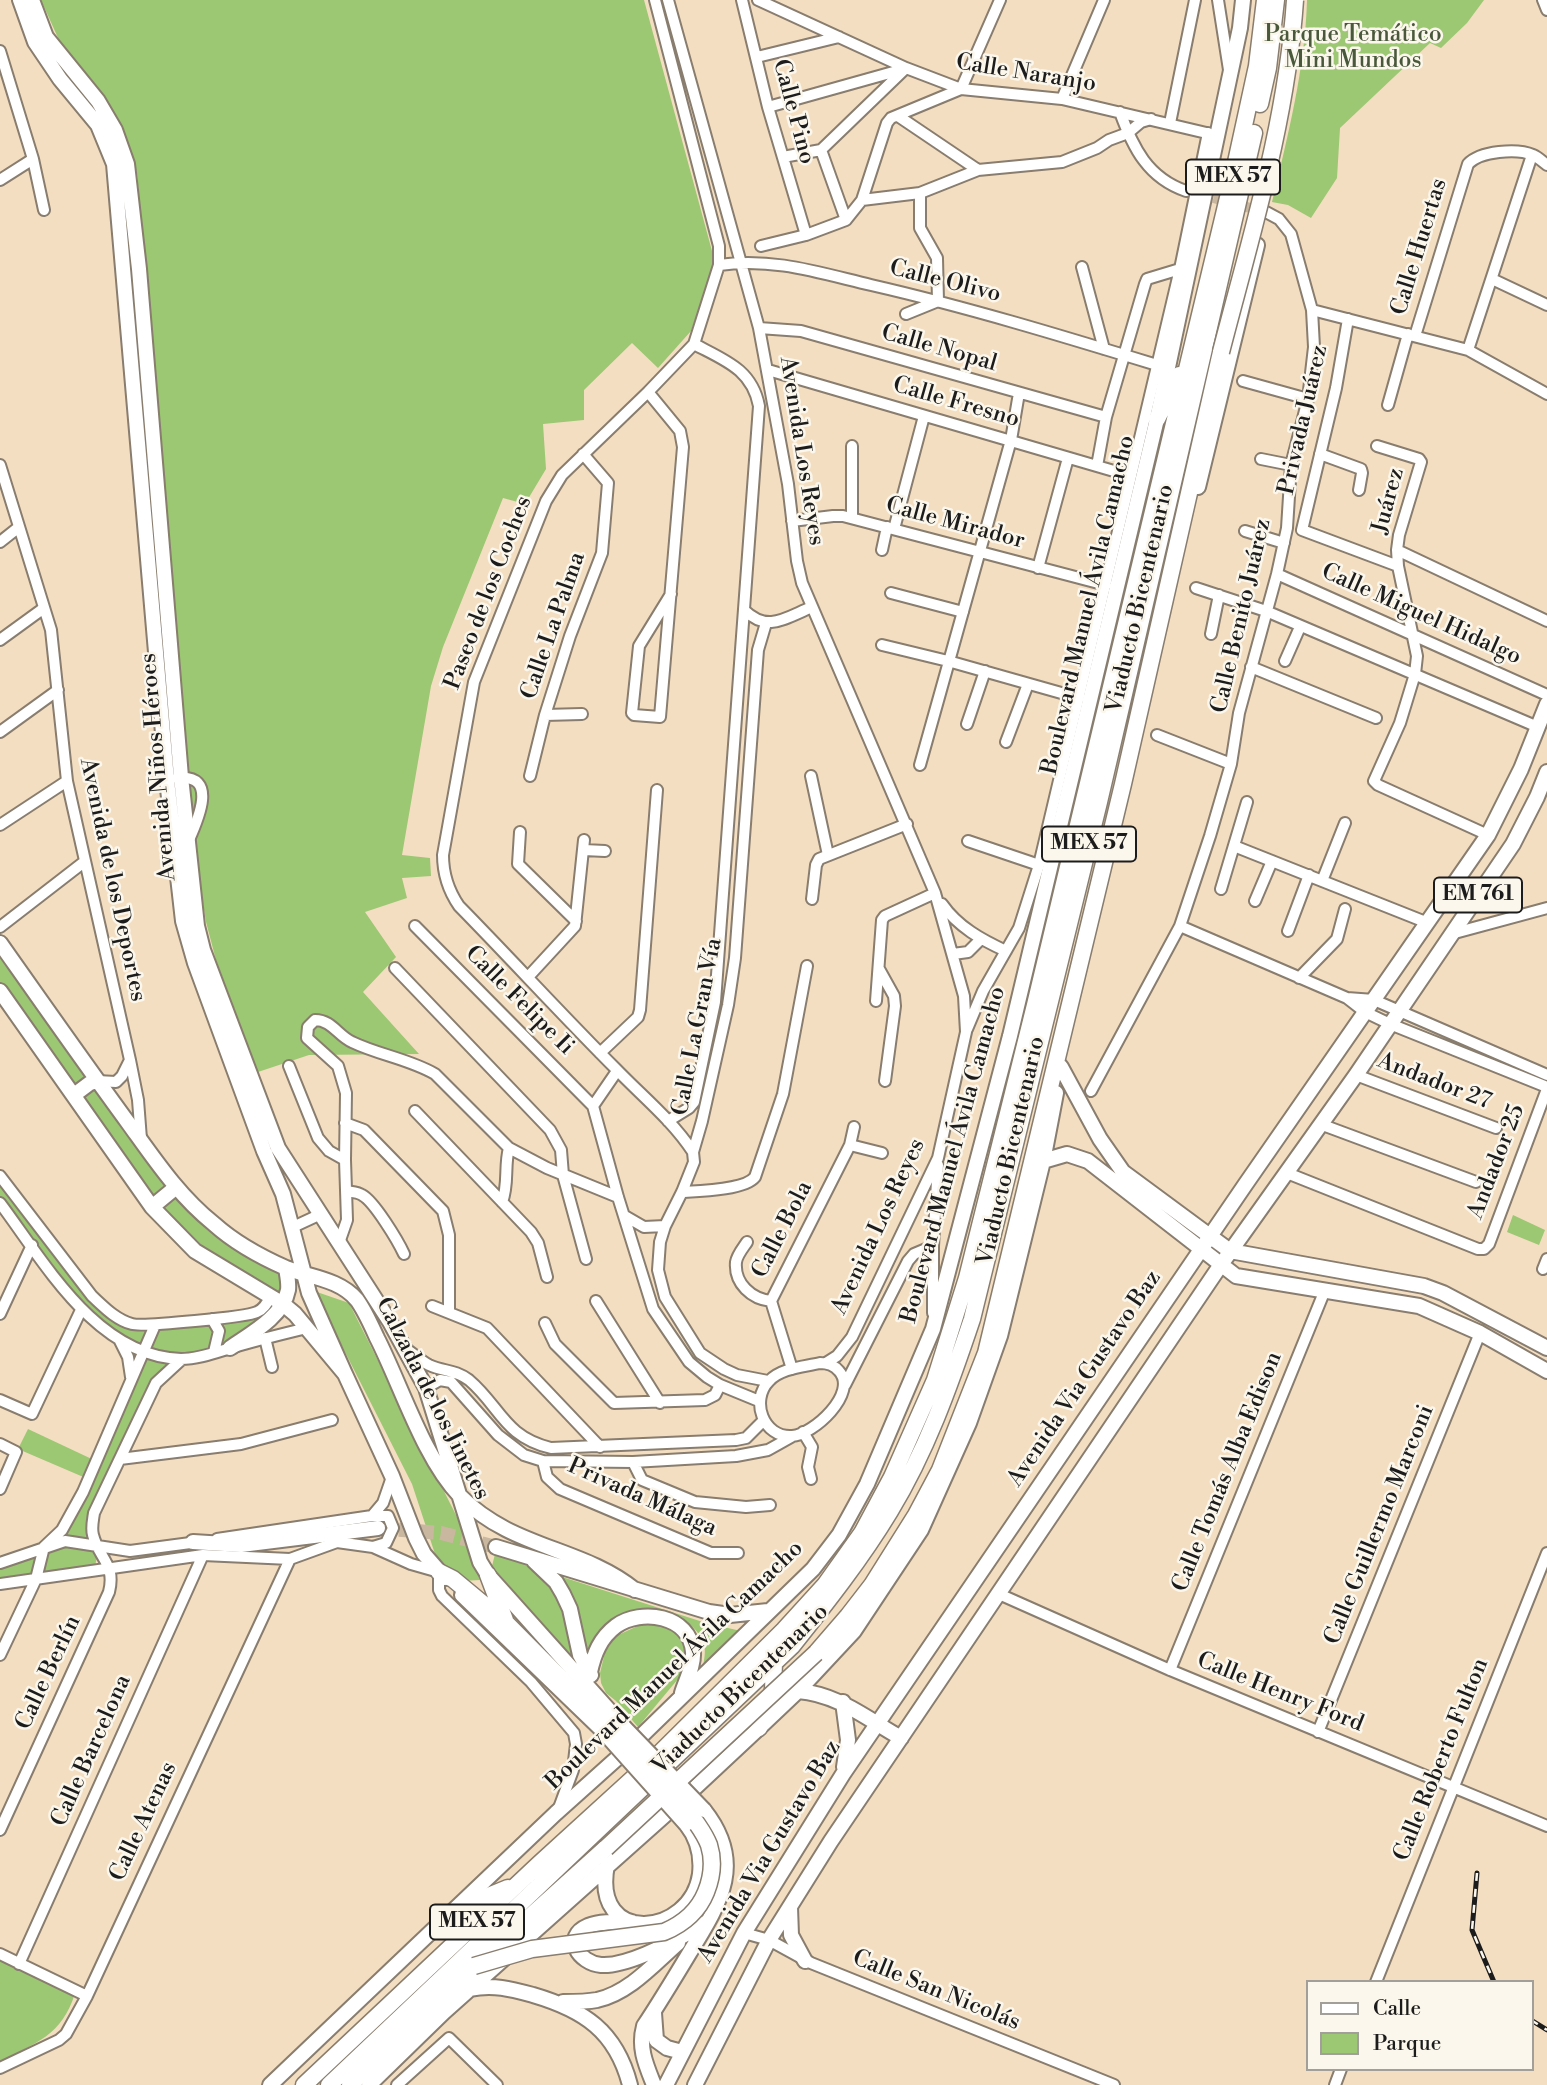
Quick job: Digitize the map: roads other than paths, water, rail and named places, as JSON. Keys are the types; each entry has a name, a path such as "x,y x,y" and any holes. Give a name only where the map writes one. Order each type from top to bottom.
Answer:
{"highway":[{"name":"Boulevard Manuel Ávila Camacho","path":"304,2085 686,1728 784,1630 825,1585 862,1533 892,1477 929,1392 967,1278 1038,992 1249,105 1265,0"},
{"name":"MEX 57","path":"328,2085 660,1774 792,1646 848,1575 891,1509 923,1446 951,1381 972,1319 1099,802 1236,218 1268,68 1276,0"},
{"name":"Viaducto Bicentenario","path":"350,2085 474,1966 674,1787 816,1653 872,1585 916,1515 940,1470 986,1353 999,1301 1123,784 1221,352 1275,138 1298,0"},
{"path":"1236,218 1252,264"},
{"path":"1157,419 1191,351"},
{"path":"439,1572 453,1579 506,1623 613,1730 689,1814 708,1843 712,1867 710,1882 698,1909 664,1932 532,1949 474,1966"},
{"path":"488,1575 506,1623"},
{"path":"759,1728 772,1690 774,1663"},
{"path":"457,1909 516,1885"}],"main road":[{"name":"Avenida Niños Héroes","path":"20,0 35,42 60,79 98,125 114,164 122,271 174,778 188,843 197,926 203,950 278,1148 405,1349 426,1388 461,1496"},
{"name":"Avenida Niños Héroes","path":"32,0 47,37 98,101 115,130 127,164 139,269 183,921 264,1152 283,1194 303,1274 345,1374"},
{"name":"Boulevard Manuel Ávila Camacho","path":"270,2085 556,1813 633,1744 813,1569 839,1535 867,1484 933,1329 1014,1022 1157,419 1213,134 1230,76 1240,28 1243,0"},
{"path":"369,2085 470,1989 759,1728 854,1631 920,1530 969,1423 1000,1336 1043,1161 1061,1067 1252,264 1286,115 1296,53 1298,0"},
{"name":"Avenida Via Gustavo Baz","path":"666,2085 744,1933 843,1774 1488,835 1521,769 1547,704"},
{"name":"Avenida Via Gustavo Baz","path":"695,2085 769,1940 790,1905 1230,1251 1356,1075 1513,844 1547,772"},
{"name":"Calzada de los Jinetes","path":"0,943 175,1188 226,1233 286,1268 332,1283 356,1300 391,1367 433,1459 461,1496 475,1550 488,1575 608,1711 613,1730 687,1824 698,1842 699,1882 692,1897 670,1918 657,1922 610,1922 586,1927 576,1938 579,1955 590,1963 619,1963 646,1954 689,1933"},
{"name":"Calzada de los Jinetes","path":"0,991 152,1206 195,1251 277,1300 307,1328 345,1374 392,1476 416,1538 424,1554 439,1572 704,1810 719,1831 727,1867 720,1899 644,2026 644,2060 654,2085"},
{"path":"1061,1067 1100,1139 1123,1172 1230,1251 1424,1286 1443,1293 1547,1348"},
{"path":"74,1095 97,1081"},
{"path":"1043,1161 1067,1154 1088,1161 1220,1266 1242,1278 1419,1306 1480,1333 1547,1371"},
{"path":"152,1206 175,1188"},
{"path":"230,1348 262,1325 277,1300 288,1290 286,1268"},
{"path":"461,1496 498,1526 516,1536 612,1573 635,1590"},
{"path":"193,1542 241,1545 375,1522"},
{"path":"496,1546 721,1615 768,1612"},
{"path":"530,1558 547,1572 563,1594 570,1609 580,1656 608,1711"},
{"path":"590,1672 597,1648 616,1626 629,1619 644,1616 660,1618 674,1623 691,1641 691,1667 680,1697"},
{"path":"798,1691 824,1694 842,1702 901,1738"},
{"path":"842,1702 848,1740 843,1774"},
{"path":"607,1865 605,1892 608,1902 620,1916 632,1922"},
{"path":"790,1905 791,1936 805,1961"},
{"path":"558,2002 595,2000 621,1990 689,1933 710,1919"},
{"path":"470,1989 498,1986 558,2002 582,2013 607,2036 618,2052 630,2085"},
{"path":"654,2011 656,2040 667,2048 682,2052"}],"street":[{"path":"655,0 719,246 719,265"},
{"name":"Avenida Los Reyes","path":"668,0 759,328 802,583 935,893 964,996 966,1032 938,1158 852,1337 836,1356 826,1363"},
{"name":"Calle Pino","path":"742,0 768,107 806,235"},
{"name":"Calle Naranjo","path":"758,0 906,68 961,89 1062,99 1213,134"},
{"path":"761,246 806,235 846,220 862,200 887,123 891,118 961,89 999,0"},
{"path":"1062,99 1104,0"},
{"path":"1170,123 1195,0"},
{"path":"1218,0 1230,76"},
{"path":"1543,0 1547,10"},
{"path":"757,57 839,37"},
{"path":"0,51 33,159 44,210"},
{"path":"768,107 906,68"},
{"path":"783,157 821,150 906,68"},
{"path":"1120,112 1128,133 1149,168 1167,183 1186,191"},
{"path":"898,116 978,170"},
{"path":"862,200 919,193 978,170 1062,162 1097,148 1151,119"},
{"name":"Boulevard Manuel Ávila Camacho","path":"966,1032 983,991 1019,928 1039,865 1213,134"},
{"path":"821,150 846,220"},
{"name":"Calle Huertas","path":"1388,405 1466,170 1472,160 1486,154 1505,152 1532,155"},
{"path":"1468,350 1532,155 1547,165"},
{"path":"0,180 33,159"},
{"path":"906,314 938,300 937,258 920,228 919,193"},
{"name":"Calle Benito Juárez","path":"1091,1091 1180,926 1231,764 1251,667 1284,543 1291,465 1308,399 1314,346 1312,310 1291,234 1279,219 1266,212"},
{"name":"Calle Olivo","path":"719,265 739,262 783,264 938,300 1157,365"},
{"name":"Paseo de los Coches","path":"693,1152 668,1121 455,900 446,881 443,855 470,696 479,667 550,494 562,475 694,344 719,265"},
{"path":"1082,267 1104,348"},
{"path":"122,271 139,269"},
{"path":"1097,466 1106,417 1147,279 1180,269"},
{"path":"1492,279 1547,305"},
{"path":"1312,310 1468,350 1547,394"},
{"name":"Privada Juárez","path":"1348,318 1336,388 1302,530 1398,566"},
{"name":"Calle Nopal","path":"759,328 801,331 1106,417"},
{"name":"Calle La Gran Vía","path":"668,1121 694,1102 715,1002 759,406 748,377 739,369 694,344"},
{"name":"Calle Fresno","path":"768,370 1131,476"},
{"path":"1243,381 1308,399"},
{"path":"648,392 680,431 683,447 671,594 660,716 634,715 632,713 639,646 671,594"},
{"path":"920,765 1011,440 1019,393"},
{"path":"881,550 924,416"},
{"path":"852,446 852,518"},
{"name":"Juárez","path":"1377,446 1421,460 1399,535 1398,550 1398,566 1417,656 1415,674"},
{"name":"Calle La Palma","path":"530,776 545,715 570,636 602,553 608,483 583,454"},
{"path":"1320,454 1362,471 1359,490"},
{"path":"1038,568 1068,458"},
{"path":"1261,459 1291,465"},
{"name":"Avenida de los Deportes","path":"0,465 54,648 66,780 130,1060 138,1101 141,1140"},
{"name":"Calle Mirador","path":"792,521 833,516 852,518 1105,585"},
{"path":"0,542 19,527"},
{"path":"1245,531 1284,543"},
{"path":"1398,550 1547,621"},
{"name":"Calle Miguel Hidalgo","path":"1277,574 1547,695"},
{"path":"1196,588 1266,611 1538,727"},
{"path":"891,593 962,612"},
{"path":"1211,634 1219,595"},
{"path":"744,610 751,617 766,624 776,623 812,607"},
{"path":"0,640 44,608"},
{"name":"Calle La Gran Vía","path":"766,624 758,650 733,970 720,1047 693,1152 694,1162 665,1226 658,1257 661,1285 671,1309 700,1353 737,1375 768,1381"},
{"path":"1285,661 1300,627"},
{"path":"883,645 1079,698"},
{"path":"1251,667 1376,718"},
{"path":"967,724 985,671"},
{"path":"1415,674 1399,723 1374,781 1488,835"},
{"path":"1006,742 1028,684"},
{"path":"0,732 58,690"},
{"path":"545,715 582,714"},
{"path":"1157,735 1231,764"},
{"path":"811,776 828,855"},
{"path":"0,825 66,780"},
{"path":"600,1053 638,1017 640,1010 657,790"},
{"path":"1221,889 1248,802"},
{"path":"1322,881 1345,823"},
{"path":"812,900 817,861 906,824"},
{"path":"520,832 518,864 576,921"},
{"path":"968,841 1039,865"},
{"path":"528,977 571,932 576,921 584,845 605,851"},
{"path":"1234,846 1428,922"},
{"path":"1255,901 1272,861"},
{"path":"0,927 84,862"},
{"path":"1288,931 1309,876"},
{"path":"876,1001 881,925 885,916 935,893"},
{"name":"Avenida Los Reyes","path":"935,893 952,916 980,940 1006,951"},
{"path":"1451,934 1547,908"},
{"path":"1299,978 1337,939 1345,909"},
{"name":"Calle Felipe Ii","path":"415,926 593,1105"},
{"path":"1180,926 1347,998 1365,1012 1394,1018 1547,1075"},
{"path":"953,954 968,952 980,940"},
{"path":"682,1192 749,1183 755,1177 781,1103 807,966"},
{"path":"394,968 550,1130 561,1150 563,1175 586,1258"},
{"path":"879,969 894,996 895,1006 886,1081"},
{"path":"1347,998 1374,1000 1394,1018 1547,1088"},
{"path":"336,1238 347,1220 346,1093 343,1075 332,1059 307,1038 308,1027 315,1020 329,1023 351,1042 421,1066 435,1074 509,1148 563,1175 618,1197"},
{"path":"97,1081 116,1082 130,1060"},
{"path":"289,1066 318,1138 328,1151 345,1160"},
{"path":"617,1071 593,1105 647,1294 657,1316 689,1362 720,1385 759,1401"},
{"name":"Andador 27","path":"1356,1075 1496,1128"},
{"path":"603,1092 630,1083"},
{"name":"Andador 25","path":"1287,1173 1478,1249 1485,1249 1547,1088"},
{"path":"415,1111 535,1237 547,1277"},
{"path":"345,1124 364,1129 443,1211 449,1235 449,1312"},
{"path":"1320,1124 1476,1182"},
{"name":"Calle Bola","path":"792,1369 771,1301 850,1145 854,1127"},
{"path":"850,1145 882,1153"},
{"path":"502,1202 509,1148"},
{"path":"933,1329 933,1246 938,1158"},
{"path":"0,1176 92,1296 118,1318 131,1324 155,1325 245,1317 261,1311 277,1300"},
{"path":"346,1191 367,1198 392,1232 404,1254"},
{"path":"0,1203 81,1310 120,1341 144,1352 182,1359 307,1328"},
{"path":"293,1227 321,1214"},
{"path":"625,1216 643,1227 665,1226"},
{"path":"747,1242 736,1261 738,1275 751,1295 771,1301"},
{"path":"0,1314 32,1245"},
{"name":"Avenida Los Reyes","path":"845,1385 904,1268 914,1254 933,1246"},
{"name":"Calle Tomás Alba Edison","path":"1170,1670 1325,1290"},
{"path":"596,1301 660,1402"},
{"path":"432,1306 477,1322 497,1336 600,1447"},
{"path":"0,1400 32,1414 81,1310"},
{"path":"212,1319 219,1332 214,1352"},
{"path":"545,1323 555,1345 611,1401 705,1400 715,1395 720,1385"},
{"path":"0,1655 36,1578 44,1547 62,1530 83,1492 155,1325"},
{"name":"Calle Guillermo Marconi","path":"1318,1732 1480,1333"},
{"path":"265,1338 272,1367"},
{"path":"120,1341 128,1357 131,1377"},
{"path":"405,1349 451,1381 498,1435 524,1455 543,1461 633,1462 753,1454 768,1450 798,1434 834,1408 845,1385 841,1372 826,1363 780,1373 768,1381 759,1401 763,1421 774,1432 798,1434 812,1447 808,1467 811,1479"},
{"path":"110,1569 93,1535 94,1513 156,1383 182,1359"},
{"path":"426,1388 440,1374 455,1371 471,1382 503,1421 524,1439 551,1448 736,1440 746,1438 763,1421"},
{"path":"120,1459 240,1444 332,1420"},
{"path":"0,1444 16,1452 0,1489"},
{"name":"Privada Málaga","path":"543,1461 547,1477 560,1489 711,1553 737,1553"},
{"path":"633,1462 642,1480 695,1503 770,1506"},
{"path":"375,1522 392,1476"},
{"path":"373,1547 386,1543 393,1528 388,1516 375,1522"},
{"path":"0,1563 24,1557 44,1547 74,1541 98,1547 140,1551 193,1542"},
{"path":"0,1584 203,1555 290,1559 331,1543 373,1547 411,1564 439,1572 439,1590 442,1596 531,1682 574,1732 576,1744 573,1770 556,1813"},
{"name":"Calle Roberto Fulton","path":"1377,1980 1547,1553"},
{"name":"Calle Barcelona","path":"19,1964 203,1555"},
{"name":"Calle Atenas","path":"0,2068 62,2038 87,1996 290,1559"},
{"name":"Calle Berlín","path":"0,1830 109,1592 110,1569"},
{"name":"Calle Henry Ford","path":"999,1594 1170,1670 1547,1826"},
{"name":"Calle San Nicolás","path":"744,1933 769,1940 805,1961 1114,2085"},
{"path":"0,1954 87,1996"},
{"path":"397,2085 449,2038 496,2083"}],"tunnel":[{"path":"1199,194 1265,212"},
{"path":"378,1528 441,1533 496,1547"}],"railway":[{"path":"1477,1873 1472,1930 1493,1980"},
{"path":"1533,2021 1547,2030"}],"park label":[{"name":"Parque Temático Mini Mundos","path":"1353,48"}]}
